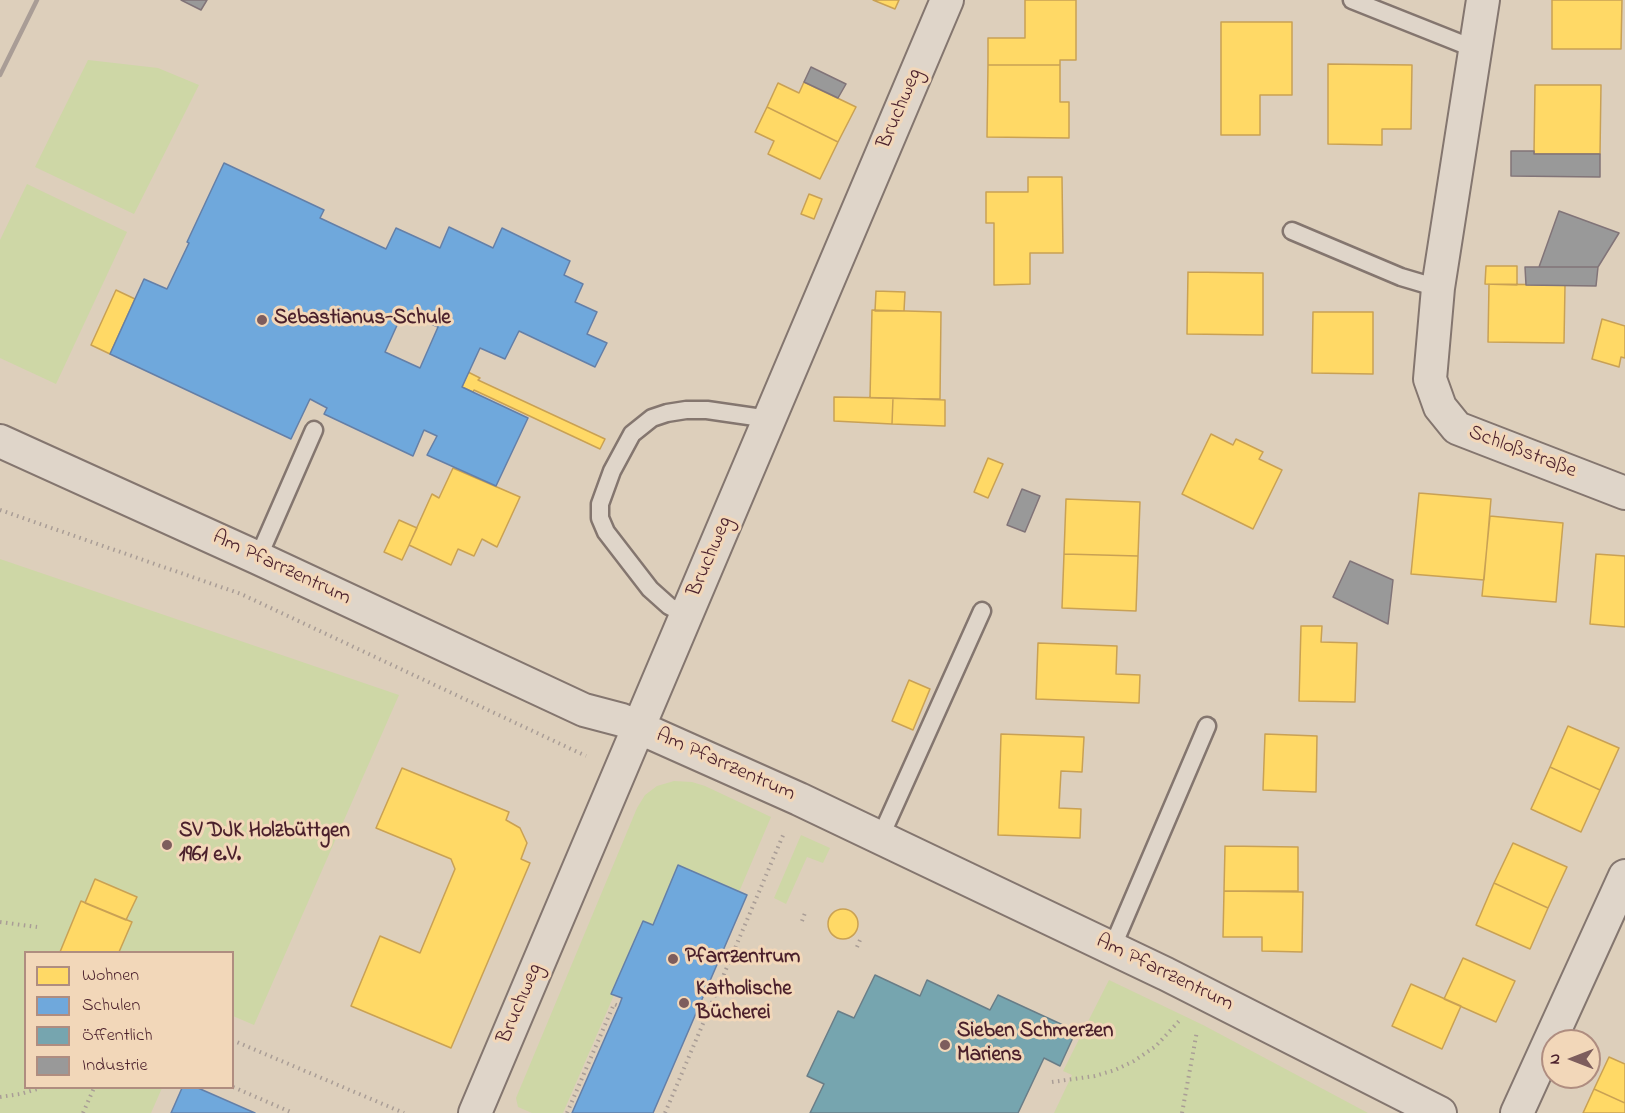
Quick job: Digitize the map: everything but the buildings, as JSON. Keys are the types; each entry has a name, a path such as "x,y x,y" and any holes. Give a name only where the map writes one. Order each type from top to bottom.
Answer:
{"street":[{"name":"Bruchweg","path":"475,1113 947,0"},
{"name":"Schloßstraße","path":"1483,0 1438,288 1430,379 1440,407 1457,428 1625,493"},
{"name":"Am Pfarrzentrum","path":"0,441 584,710 639,727 799,799 1204,993 1440,1113"},
{"path":"1517,1113 1625,876"}],"lane":[{"path":"1352,0 1475,48"},
{"path":"1292,231 1401,277 1438,288"},
{"path":"686,615 669,606 650,589 606,532 600,518 600,504 612,471 632,434 652,418 667,413 707,410 769,419"},
{"path":"258,558 314,430"},
{"path":"880,838 982,611"},
{"path":"1112,948 1207,726"}],"path":[{"path":"0,510 241,594 620,772"},
{"path":"664,1113 799,799"},
{"path":"802,921 805,914"},
{"path":"0,922 37,927"},
{"path":"857,947 860,940"},
{"path":"1052,1082 1095,1076 1134,1061 1156,1046 1204,993"},
{"path":"1182,1113 1204,993"},
{"path":"567,1113 614,1004 619,1006"},
{"path":"234,1041 405,1113"},
{"path":"234,1087 293,1113"},
{"path":"0,1098 38,1089"},
{"path":"82,1113 94,1089"}],"green space":[{"path":"88,60 158,68 199,85 134,214 35,167"},
{"path":"27,184 127,232 56,384 0,358 0,240"},
{"name":"SV DJK Holzbüttgen 1961 e.V.","path":"0,559 399,695 254,1025 234,1016 234,951 24,951 24,1089 162,1089 151,1113 0,1113"},
{"path":"674,781 692,782 705,786 771,817 739,892 678,865 653,925 642,921 612,993 614,995 563,1113 532,1113 518,1107 516,1098 637,808 645,795 657,786"},
{"path":"801,835 830,848 823,863 807,857 786,904 774,898"},
{"path":"1109,980 1203,1025 1368,1113 1054,1113 1072,1075 1063,1071"}],"railway":[{"path":"0,75 37,0"}],"place":[{"name":"Sebastianus-Schule","path":"262,320"},
{"name":"SV DJK Holzbüttgen 1961 e.V.","path":"167,845"},
{"name":"Pfarrzentrum","path":"673,959"},
{"name":"Katholische Bücherei","path":"684,1003"},
{"name":"Sieben Schmerzen Mariens","path":"945,1045"}]}
